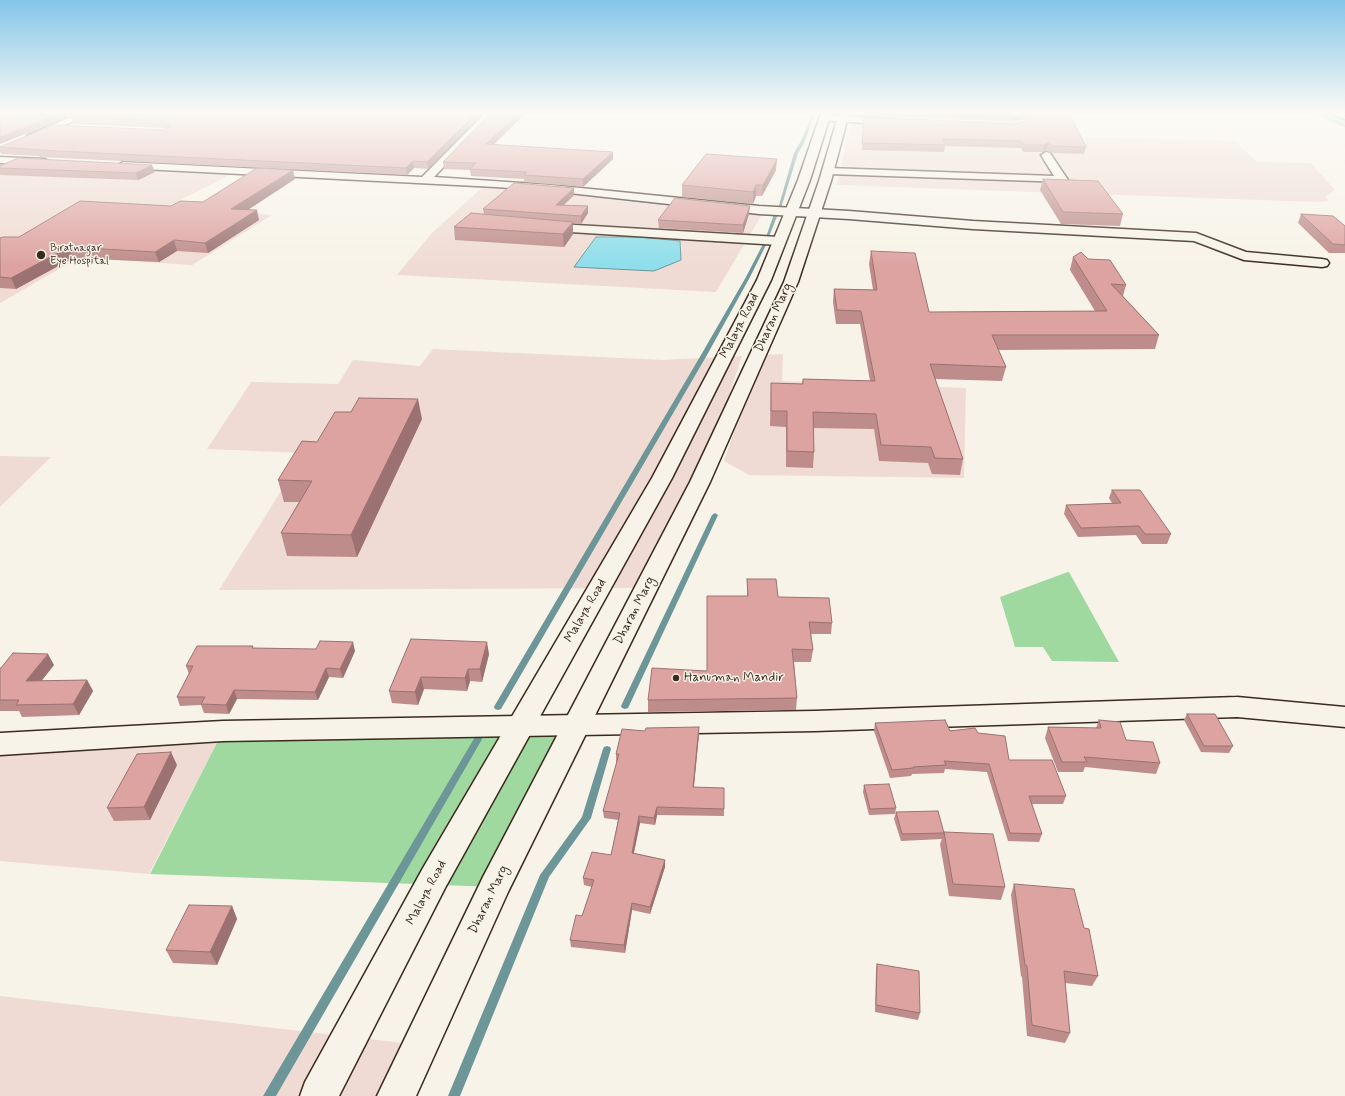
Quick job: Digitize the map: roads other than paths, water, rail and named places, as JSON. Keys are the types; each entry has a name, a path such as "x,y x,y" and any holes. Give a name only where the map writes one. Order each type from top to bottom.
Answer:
{"street":[{"path":"425,180 440,164"},
{"name":"Malaya Road","path":"319,1096 434,878 662,478 764,280 811,164"},
{"name":"Dharan Marg","path":"396,1096 494,887 700,482 791,282 828,171 829,164"},
{"path":"828,171 1062,180 1052,164"},
{"path":"111,165 425,180 551,188 759,210 973,225 1196,237 1244,256 1322,263"},
{"path":"532,225 779,241"},
{"path":"754,299 782,301"},
{"path":"0,744 223,731 521,724 576,726 816,722 1237,707 1345,717"}],"water":[{"path":"596,237 638,237 680,241 681,260 654,271 574,267"}],"waterway":[{"path":"779,208 793,164"},
{"path":"766,239 776,214"},
{"path":"498,707 704,355 748,277 764,245"},
{"path":"625,706 715,515"},
{"path":"269,1096 478,739"},
{"path":"454,1096 545,875 586,818 607,749"}],"place":[{"name":"Biratnagar Eye Hospital","path":"41,255"},
{"name":"Hanuman Mandir","path":"676,678"}]}
